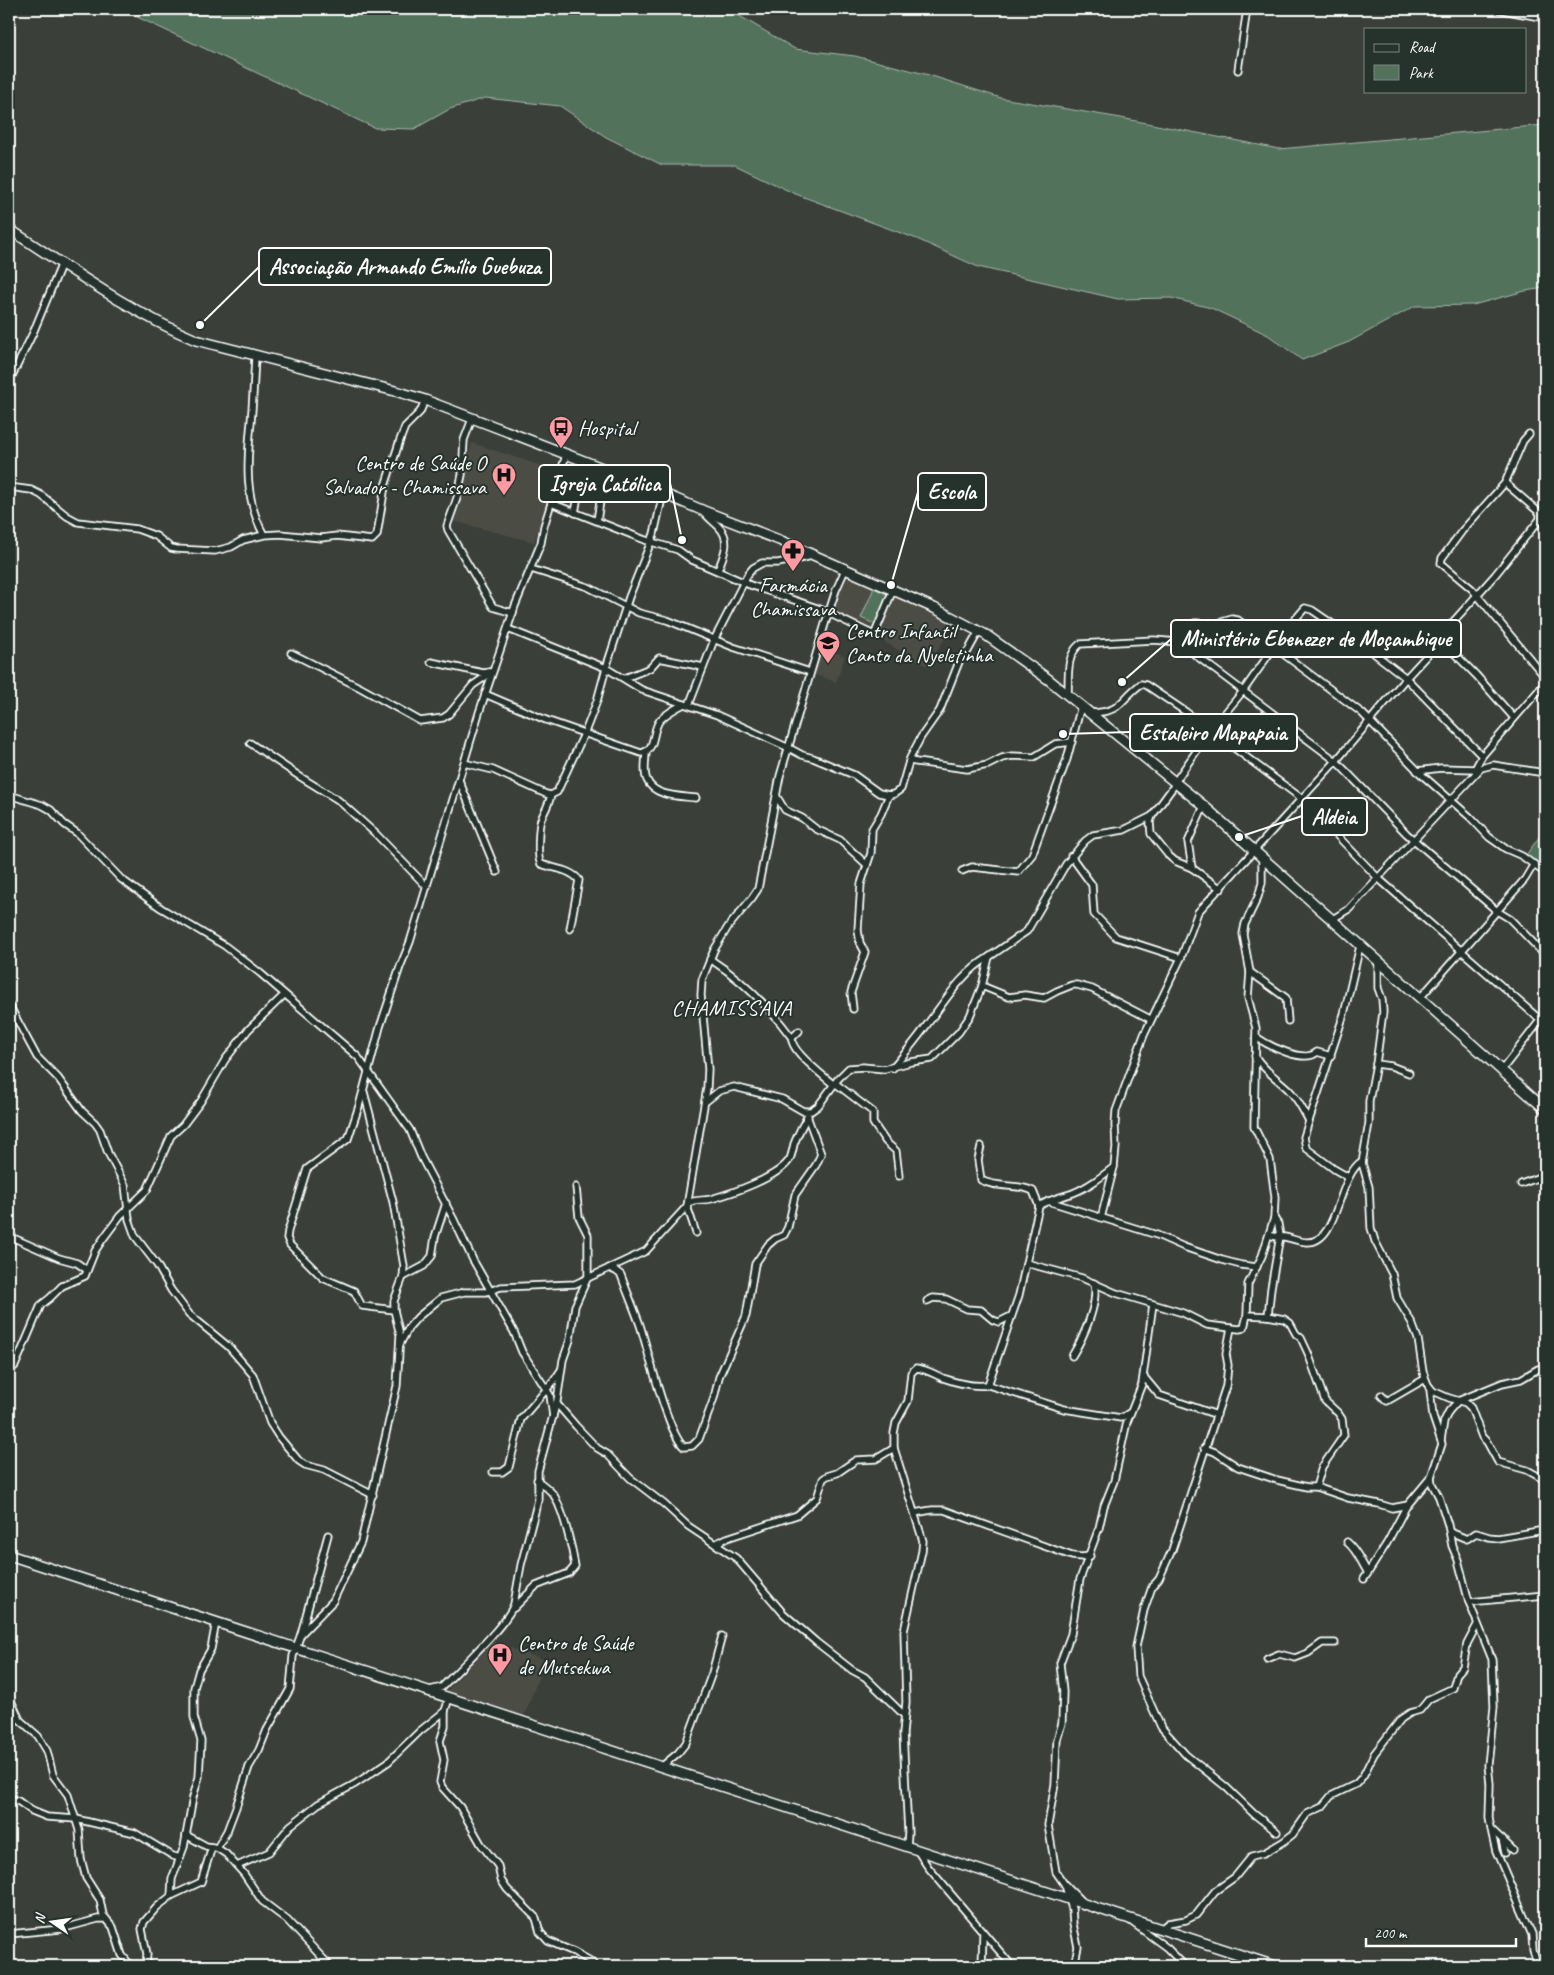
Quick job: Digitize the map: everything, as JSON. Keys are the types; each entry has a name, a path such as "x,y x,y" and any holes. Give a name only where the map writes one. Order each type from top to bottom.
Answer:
{"street":[{"path":"1238,70 1248,9"},
{"path":"1497,9 1545,18"},
{"path":"9,229 171,330 196,340 425,400 605,469 779,540 934,608 979,631 1019,657 1204,806 1545,1109"},
{"path":"9,382 33,333 62,263"},
{"path":"255,356 248,453 248,486 251,506 264,535"},
{"path":"9,487 31,490 41,495 67,516 78,522 137,529 156,536 171,548 176,549 216,551 231,547 243,540 264,535 280,534 321,538 337,536 372,540 377,535 386,486 400,440 405,427 420,412 425,400"},
{"path":"472,419 464,440 462,475 447,526 493,607 513,613"},
{"path":"1529,434 1523,441 1505,483 1462,531 1441,560 1442,565 1478,595 1545,676"},
{"path":"394,1310 362,1306 356,1294 350,1288 332,1283 316,1272 290,1245 288,1238 307,1169 315,1161 348,1139 380,1027 410,942 491,672 541,543 566,455"},
{"path":"575,513 584,462"},
{"path":"597,521 605,469"},
{"path":"1505,483 1540,514 1540,519 1545,523"},
{"path":"551,795 554,795 560,786 585,732 651,541 663,494"},
{"path":"551,503 678,550 692,560 828,612 874,634 893,590"},
{"path":"704,511 724,533 726,539 727,545 718,570"},
{"path":"1101,1218 1114,1167 1116,1111 1150,1019 1181,958 1196,915 1259,853 1301,798 1336,761 1406,678 1441,640 1452,624 1540,519"},
{"path":"485,694 546,720 641,753 646,752 651,749 659,721 674,710 687,704 714,640 743,581 753,568 762,563 813,556"},
{"path":"531,569 588,587 639,613 810,672"},
{"path":"696,1233 688,1204 708,1069 701,986 710,959 728,927 758,889 763,854 777,797 780,776 828,612 845,570"},
{"path":"1221,889 1192,868 1171,858 1161,844 1153,838 1150,822 1152,816 1211,730 1244,690 1286,630 1305,608 1308,608 1366,648 1406,678 1482,756"},
{"path":"1175,641 1190,625 1195,623 1215,624 1236,619 1371,720 1417,770 1498,844 1522,856 1545,872"},
{"path":"508,629 606,668 642,690 717,715 802,755 830,764 854,775 879,793 888,795 901,789 909,761 921,737 944,703 961,657 968,651 979,631"},
{"path":"1068,696 1070,660 1078,645 1154,640 1182,643 1336,761 1414,839 1497,911 1510,919 1545,955"},
{"path":"1441,640 1476,675 1514,718"},
{"path":"291,653 361,688 420,721 444,718 473,685 491,672"},
{"path":"625,678 650,668 659,658 703,667"},
{"path":"431,662 491,672"},
{"path":"1331,920 1349,909 1451,801 1476,771 1482,756 1545,683"},
{"path":"1090,713 1106,712 1117,708 1139,685 1144,684 1186,712 1301,798 1378,878 1543,1022"},
{"path":"962,871 972,867 1008,872 1020,870 1032,855 1072,742 1081,706"},
{"path":"250,742 338,800 376,834 427,887"},
{"path":"909,761 967,769 988,765 1002,758 1012,756 1034,757 1055,744 1072,742"},
{"path":"646,752 645,772 647,780 653,787 666,794 696,798"},
{"path":"464,763 493,770 551,795"},
{"path":"1417,770 1441,768 1476,771 1493,765 1545,773"},
{"path":"459,780 497,872"},
{"path":"9,795 46,806 64,824 77,833 131,887 161,908 225,946 260,973 358,1057 410,1130 421,1157 490,1291 514,1332 522,1352 547,1389 552,1403 553,1416"},
{"path":"551,795 548,810 540,822 538,858 541,864 561,869 576,876 579,880 570,929"},
{"path":"853,1009 851,992 865,952 860,943 858,930 861,884 871,853 872,829 881,814 888,795"},
{"path":"777,797 785,810 802,818 816,829 840,840 866,864"},
{"path":"1192,868 1188,842 1204,806"},
{"path":"893,1068 921,1033 945,998 968,973 988,957 1025,934 1039,914 1071,856 1089,837 1124,830 1152,816"},
{"path":"1026,1263 1082,1278 1116,1293 1183,1313 1207,1325 1244,1328 1248,1315 1248,1284 1257,1267 1269,1235 1274,1218 1275,1197 1270,1159 1254,1127 1256,1038 1254,1018 1248,998 1250,972 1243,934 1245,924 1258,897 1262,883 1259,853"},
{"path":"1071,856 1092,884 1094,914 1116,937 1181,958"},
{"path":"1420,998 1525,879 1534,864"},
{"path":"1348,1177 1306,1148 1304,1137 1344,1014 1360,946"},
{"path":"400,1344 409,1327 441,1298 464,1292 490,1291 501,1287 575,1284 646,1251 688,1204 694,1200 712,1199 766,1177 790,1159 801,1127 809,1114 818,1106 844,1072 851,1068 862,1067 893,1068 936,1057 965,1024 976,1004 988,957"},
{"path":"710,959 740,980 775,1016 792,1038 792,1044 803,1056 834,1084 873,1112 874,1123 886,1142 896,1151 899,1176"},
{"path":"1378,962 1378,988 1382,998 1383,1012 1369,1101 1369,1123 1362,1160 1362,1167 1370,1187 1370,1221 1373,1235 1392,1274 1398,1298 1415,1329 1425,1379 1428,1385 1433,1391 1466,1403 1471,1408 1479,1426 1479,1432 1498,1462 1526,1470 1545,1480"},
{"path":"1250,972 1286,998 1288,1021"},
{"path":"982,986 1009,997 1025,995 1044,998 1057,990 1077,985 1092,989 1150,1019"},
{"path":"9,1370 15,1366 41,1305 62,1286 83,1277 103,1239 147,1190 169,1138 183,1125 201,1101 226,1060 261,1015 284,995"},
{"path":"9,1005 37,1057 58,1078 82,1111 96,1123 100,1130 108,1153 125,1185 128,1209 135,1236 157,1265 171,1290 189,1314 229,1347 253,1375 270,1423 288,1449 305,1465 326,1471 373,1495"},
{"path":"1502,1071 1543,1022 1545,1014"},
{"path":"792,1038 799,1031"},
{"path":"1256,1038 1276,1049 1305,1057 1311,1057 1317,1052 1331,1056"},
{"path":"1255,1056 1262,1066 1294,1096 1309,1121"},
{"path":"1376,1064 1391,1066 1409,1073"},
{"path":"301,1634 333,1601 361,1542 397,1386 400,1344 394,1300 404,1278 404,1266 393,1202 364,1087"},
{"path":"609,1268 616,1270 621,1275 640,1326 659,1392 677,1439 684,1447 692,1446 699,1439 720,1377 746,1316 756,1264 768,1245 775,1238 784,1234 788,1227 795,1195 816,1165 821,1154 809,1114 782,1099 734,1087 719,1091 704,1104"},
{"path":"980,1146 978,1160 982,1180 997,1186 1026,1187 1033,1191 1039,1206 1019,1295 988,1385"},
{"path":"1269,1235 1307,1242 1317,1239 1326,1233 1338,1209 1348,1177 1356,1164 1362,1160"},
{"path":"1039,1206 1047,1200 1073,1193 1094,1182 1114,1167"},
{"path":"1522,1184 1545,1172"},
{"path":"512,1609 529,1531 538,1500 538,1471 557,1404 562,1368 570,1340 576,1306 588,1277 588,1235 579,1217 576,1187"},
{"path":"1047,1200 1157,1234 1184,1247 1222,1260 1257,1267"},
{"path":"404,1278 424,1266 432,1256 435,1237 446,1204"},
{"path":"1268,1316 1270,1288 1280,1238 1280,1230 1274,1218"},
{"path":"9,1236 59,1258 77,1263 87,1270"},
{"path":"1072,1356 1082,1339 1096,1295 1094,1283"},
{"path":"927,1301 933,1298 946,1298 967,1309 981,1310 992,1320 999,1322 1011,1316"},
{"path":"1074,1966 1078,1947 1072,1924 1075,1903 1056,1872 1048,1825 1055,1784 1057,1740 1062,1723 1063,1692 1059,1668 1071,1634 1080,1579 1090,1556 1104,1506 1114,1481 1130,1412 1144,1377 1153,1304"},
{"path":"1248,1315 1284,1319 1290,1323 1296,1334 1301,1338 1311,1360 1324,1401 1342,1419 1344,1435 1322,1467 1316,1487"},
{"path":"1231,1328 1226,1354 1228,1376 1217,1415 1204,1448 1172,1550 1160,1579 1152,1587 1144,1610 1136,1647 1138,1676 1160,1727 1186,1754 1277,1832"},
{"path":"493,1472 502,1472 509,1467 521,1419 562,1368"},
{"path":"907,1847 904,1631 923,1541 894,1448 894,1433 896,1423 908,1401 911,1373 916,1368 924,1369 942,1378 964,1384 988,1385 1064,1409 1121,1418 1125,1418 1130,1412"},
{"path":"1538,1966 1533,1951 1532,1935 1496,1851 1491,1829 1488,1765 1494,1707 1492,1659 1469,1602 1458,1560 1452,1546 1450,1532 1439,1497 1432,1484 1432,1477 1441,1450 1444,1421 1449,1411 1458,1401 1502,1383 1521,1379 1538,1369 1545,1368"},
{"path":"1144,1377 1158,1395 1217,1415"},
{"path":"1381,1395 1386,1400 1390,1400 1403,1389 1425,1379"},
{"path":"1428,1385 1433,1417 1441,1440"},
{"path":"557,1404 597,1448 607,1454 630,1478 664,1504 688,1526 726,1550 745,1566 783,1614 852,1670 866,1677 904,1714"},
{"path":"715,1544 727,1538 797,1514 817,1498 823,1479 827,1476 837,1473 856,1460 876,1459 894,1448"},
{"path":"1204,1448 1215,1452 1230,1463 1277,1480 1307,1487 1316,1487 1348,1498 1392,1508 1408,1504"},
{"path":"1347,1542 1356,1550 1366,1576 1408,1504 1432,1477"},
{"path":"427,1691 442,1687 512,1609 536,1586 569,1573 574,1566 572,1552 557,1502 552,1492 537,1480"},
{"path":"914,1513 944,1510 1072,1556 1082,1558 1090,1556"},
{"path":"1450,1532 1467,1539 1476,1533 1490,1538 1498,1538 1544,1530"},
{"path":"146,1966 142,1926 157,1908 171,1896 201,1882 215,1848 227,1832 249,1767 260,1750 267,1730 290,1689 295,1652 328,1535"},
{"path":"9,1555 287,1645 295,1652 447,1697 1075,1903 1275,1966"},
{"path":"1469,1602 1545,1595"},
{"path":"171,1896 172,1880 182,1854 193,1797 199,1777 201,1750 199,1733 194,1717 194,1688 199,1670 212,1649 216,1622"},
{"path":"1161,1929 1168,1923 1186,1920 1196,1915 1215,1891 1235,1877 1252,1856 1264,1853 1283,1842 1293,1834 1307,1814 1322,1807 1331,1796 1356,1784 1363,1776 1374,1754 1401,1719 1410,1713 1420,1710 1429,1699 1453,1688 1457,1674 1463,1667 1467,1644 1477,1625"},
{"path":"661,1767 678,1753 686,1743 709,1682 722,1636"},
{"path":"1267,1658 1279,1654 1295,1658 1308,1654 1322,1643 1335,1643"},
{"path":"442,1687 442,1692 447,1697"},
{"path":"9,1696 20,1720 36,1733 47,1751 53,1775 68,1795 76,1819 82,1848 83,1870 100,1900 103,1915 113,1927 122,1955 131,1966"},
{"path":"447,1697 444,1726 440,1741 444,1760 440,1782 442,1787 461,1808 481,1844 498,1866 501,1880 507,1889 536,1918 540,1932 553,1944 560,1945 574,1952 592,1962 594,1966"},
{"path":"236,1866 269,1852 290,1826 318,1804 355,1784 388,1762 420,1731 445,1712"},
{"path":"9,1799 18,1801 41,1815 76,1819 135,1833 173,1856 180,1858"},
{"path":"1491,1829 1513,1850"},
{"path":"186,1835 215,1848 236,1866 244,1874 262,1902 287,1920 330,1966"},
{"path":"1502,1839 1505,1853"},
{"path":"917,1850 928,1867 1012,1966"},
{"path":"1065,1885 1075,1903"},
{"path":"1125,1918 1167,1948 1185,1966"},
{"path":"9,1934 61,1929 98,1919 106,1919"},
{"path":"982,1966 983,1933"}],"shaded area":[{"name":"Centro de Saúde O Salvador - Chamissava","path":"472,443 557,471 534,542 453,521"},
{"path":"846,572 955,622 927,666 832,612"},
{"name":"Centro Infantil Canto da Nyeletinha","path":"820,647 845,656 836,682 811,673"},
{"name":"Centro de Saúde de Mutsekwa","path":"493,1642 545,1660 523,1719 446,1692"}],"green space":[{"path":"120,9 728,9 795,49 855,56 929,75 1001,98 1121,118 1279,149 1545,125 1545,288 1525,291 1473,305 1415,306 1349,342 1302,360 1268,335 1211,308 1171,298 1118,299 978,267 917,239 793,193 735,165 662,165 606,137 560,106 485,98 450,109 414,129 375,128"},
{"path":"874,588 889,595 877,625 861,618"},
{"path":"1545,829 1545,870 1526,855"}],"place":[{"name":"Associação Armando Emílio Guebuza","path":"200,325"},
{"name":"Hospital","path":"561,449"},
{"name":"Centro de Saúde O Salvador - Chamissava","path":"504,496"},
{"name":"Igreja Católica","path":"682,540"},
{"name":"Farmácia Chamissava","path":"793,572"},
{"name":"Escola","path":"891,585"},
{"name":"Centro Infantil Canto da Nyeletinha","path":"828,664"},
{"name":"Ministério Ebenezer de Moçambique","path":"1122,682"},
{"name":"Estaleiro Mapapaia","path":"1063,734"},
{"name":"Aldeia","path":"1239,837"},
{"name":"Centro de Saúde de Mutsekwa","path":"500,1676"}],"district":[{"name":"CHAMISSAVA","path":"732,1007"}]}
